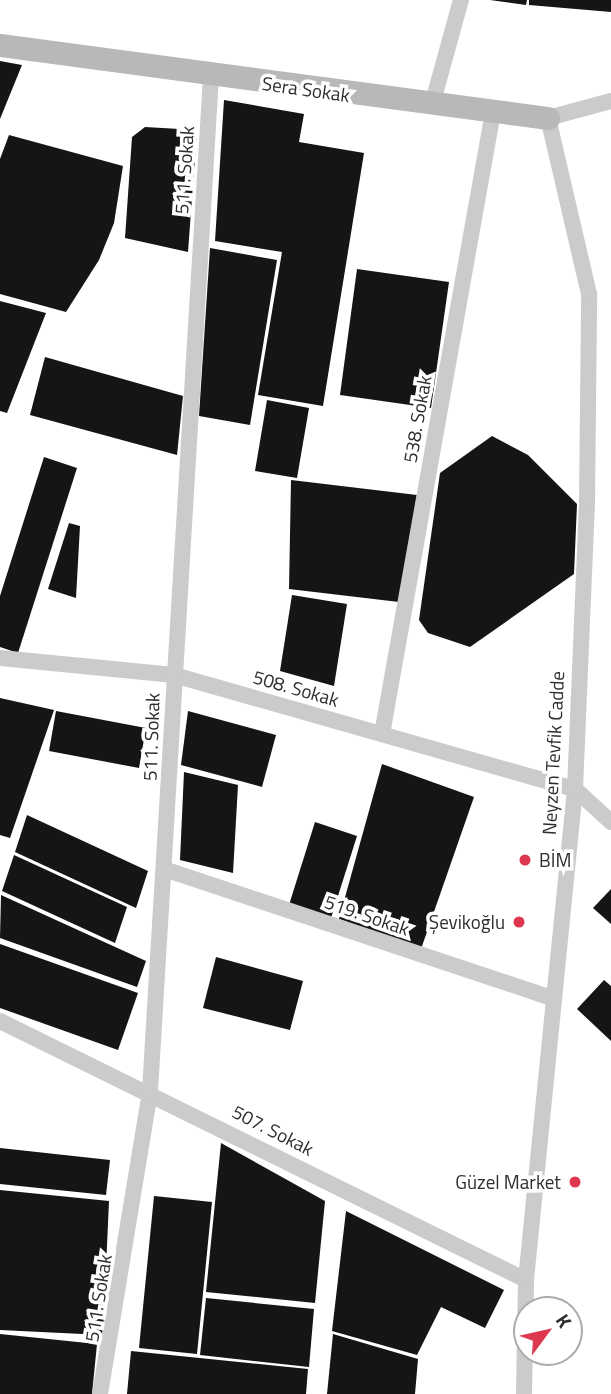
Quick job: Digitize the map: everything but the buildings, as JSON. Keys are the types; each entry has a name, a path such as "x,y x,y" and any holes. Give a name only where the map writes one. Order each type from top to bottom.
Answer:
{"street":[{"path":"432,106 461,0"},
{"name":"Sera Sokak","path":"0,45 432,106 548,118 611,101"},
{"name":"511. Sokak","path":"100,1394 150,1091 167,870 174,675 211,76"},
{"name":"538. Sokak","path":"382,734 493,112"},
{"name":"Neyzen Tevfik Cadde","path":"524,1394 526,1280 575,789 589,294 548,118"},
{"name":"508. Sokak","path":"0,658 174,675 575,789"},
{"path":"575,789 611,822"},
{"name":"519. Sokak","path":"167,870 554,999"},
{"name":"507. Sokak","path":"0,1021 150,1091 526,1280"}],"place":[{"name":"BİM","path":"525,860"},
{"name":"Şevikoğlu","path":"519,922"},
{"name":"Güzel Market","path":"575,1182"}]}
